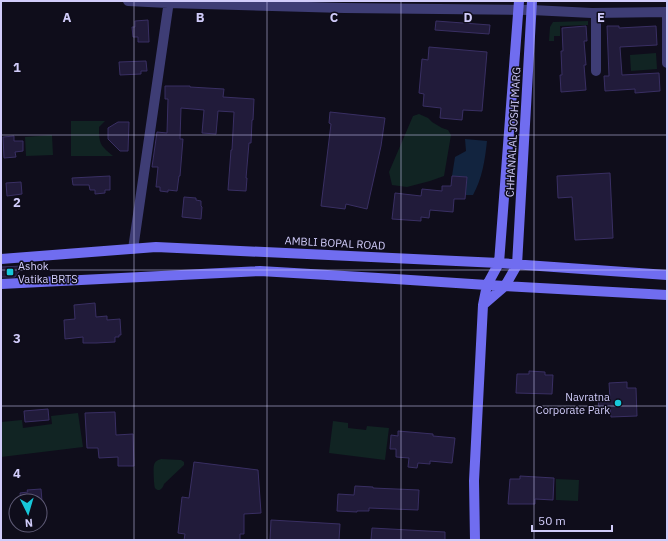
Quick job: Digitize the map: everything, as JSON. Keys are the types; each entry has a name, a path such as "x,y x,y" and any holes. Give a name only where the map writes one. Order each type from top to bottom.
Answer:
{"street":[{"path":"128,1 344,8 532,5 596,13 667,12 667,62"},
{"path":"133,249 169,2"},
{"name":"CHHANALAL JOSHI MARG","path":"499,263 519,5"},
{"name":"CHHANALAL JOSHI MARG","path":"517,265 532,5"},
{"path":"596,13 596,71"},
{"name":"AMBLI BOPAL ROAD","path":"1,259 156,247 499,263 667,275"},
{"path":"475,540 474,481 483,305 487,285 499,263"},
{"path":"483,305 505,286 517,265"},
{"path":"1,284 260,271 667,295"}],"green space":[{"path":"588,21 588,25 560,26 560,36 554,36 554,41 549,41 550,27 553,22"},
{"path":"656,53 657,69 631,71 630,55"},
{"path":"419,114 448,130 451,135 444,176 407,187 392,185 389,172 413,116"},
{"path":"71,121 105,121 99,127 99,137 101,144 113,156 71,156"},
{"path":"52,135 53,155 26,156 25,137"},
{"path":"78,413 83,447 1,457 1,422 22,420 23,428 52,424 51,416"},
{"path":"333,421 348,423 348,428 366,430 367,426 389,428 385,460 329,453"},
{"path":"161,459 181,460 184,462 184,465 164,484 162,488 158,490 155,488 154,464"},
{"path":"556,479 579,480 578,501 556,500"}],"water":[{"path":"465,139 487,141 483,169 473,195 465,195 467,177 452,176 455,157 466,151"}],"building":[{"path":"148,20 149,42 138,42 138,37 133,37 132,27 135,27 135,21"},
{"path":"436,21 490,25 489,34 435,30"},
{"path":"586,26 587,41 584,41 586,65 584,65 586,90 561,92 561,51 563,51 562,28"},
{"path":"607,26 619,26 619,28 656,26 657,45 620,47 622,75 659,73 660,91 635,93 635,89 605,91 604,76 609,76"},
{"path":"429,47 487,52 482,111 463,110 462,120 440,118 441,108 423,106 424,94 419,93 422,59 428,60"},
{"path":"146,61 147,71 141,71 141,74 120,75 119,62"},
{"path":"165,86 190,86 224,89 223,97 254,99 246,191 228,190 234,112 218,111 216,134 202,133 204,110 181,108 180,139 183,139 180,176 177,191 160,191 160,187 156,187 158,167 152,167 157,132 167,133 168,99 165,99"},
{"path":"330,112 385,118 381,146 367,209 346,204 345,209 321,206 331,124 329,123"},
{"path":"118,122 129,122 128,151 120,151 108,139 108,128"},
{"path":"14,136 14,141 23,141 23,151 15,152 16,157 4,158 3,137"},
{"path":"610,173 613,238 575,240 572,197 558,198 557,176"},
{"path":"110,176 110,190 105,190 105,193 95,194 95,190 90,190 89,185 73,185 72,178"},
{"path":"452,176 467,177 465,199 454,199 453,212 430,210 429,218 421,217 421,221 392,219 395,193 421,196 422,189 442,191 442,186 451,186"},
{"path":"21,182 22,194 7,196 6,183"},
{"path":"184,197 196,198 196,200 201,201 201,219 182,217"},
{"name":"Ashok Vatika BRTS","path":"23,266 15,277 1,277 1,267"},
{"path":"95,303 96,317 107,316 107,320 120,319 121,335 119,335 119,337 115,337 115,342 83,343 83,337 65,339 64,320 75,319 74,305"},
{"path":"529,371 545,372 545,375 553,375 552,394 516,393 517,374 529,374"},
{"name":"Navratna Corporate Park","path":"627,382 627,388 636,388 637,416 611,417 610,407 599,408 598,399 610,399 609,383"},
{"path":"48,409 49,420 25,422 24,411"},
{"path":"115,412 116,435 133,434 134,466 118,466 118,457 99,458 98,448 87,448 85,413"},
{"path":"398,431 433,434 433,436 455,438 452,463 430,461 430,464 418,463 417,468 408,467 409,458 396,457 396,449 390,449 391,435 398,436"},
{"path":"194,462 258,470 261,513 244,514 244,534 240,534 240,540 184,540 185,534 178,533 182,497 189,498"},
{"path":"520,476 554,478 553,500 535,499 535,504 508,504 510,479 520,479"},
{"path":"355,486 419,490 418,510 369,508 369,511 337,511 338,494 354,495"},
{"path":"41,489 41,493 20,493 28,492 27,490"},
{"path":"271,520 340,524 339,540 270,540"},
{"path":"372,528 445,532 445,540 371,540"}],"place":[{"name":"Ashok Vatika BRTS","path":"10,272"},
{"name":"Navratna Corporate Park","path":"618,403"}]}
